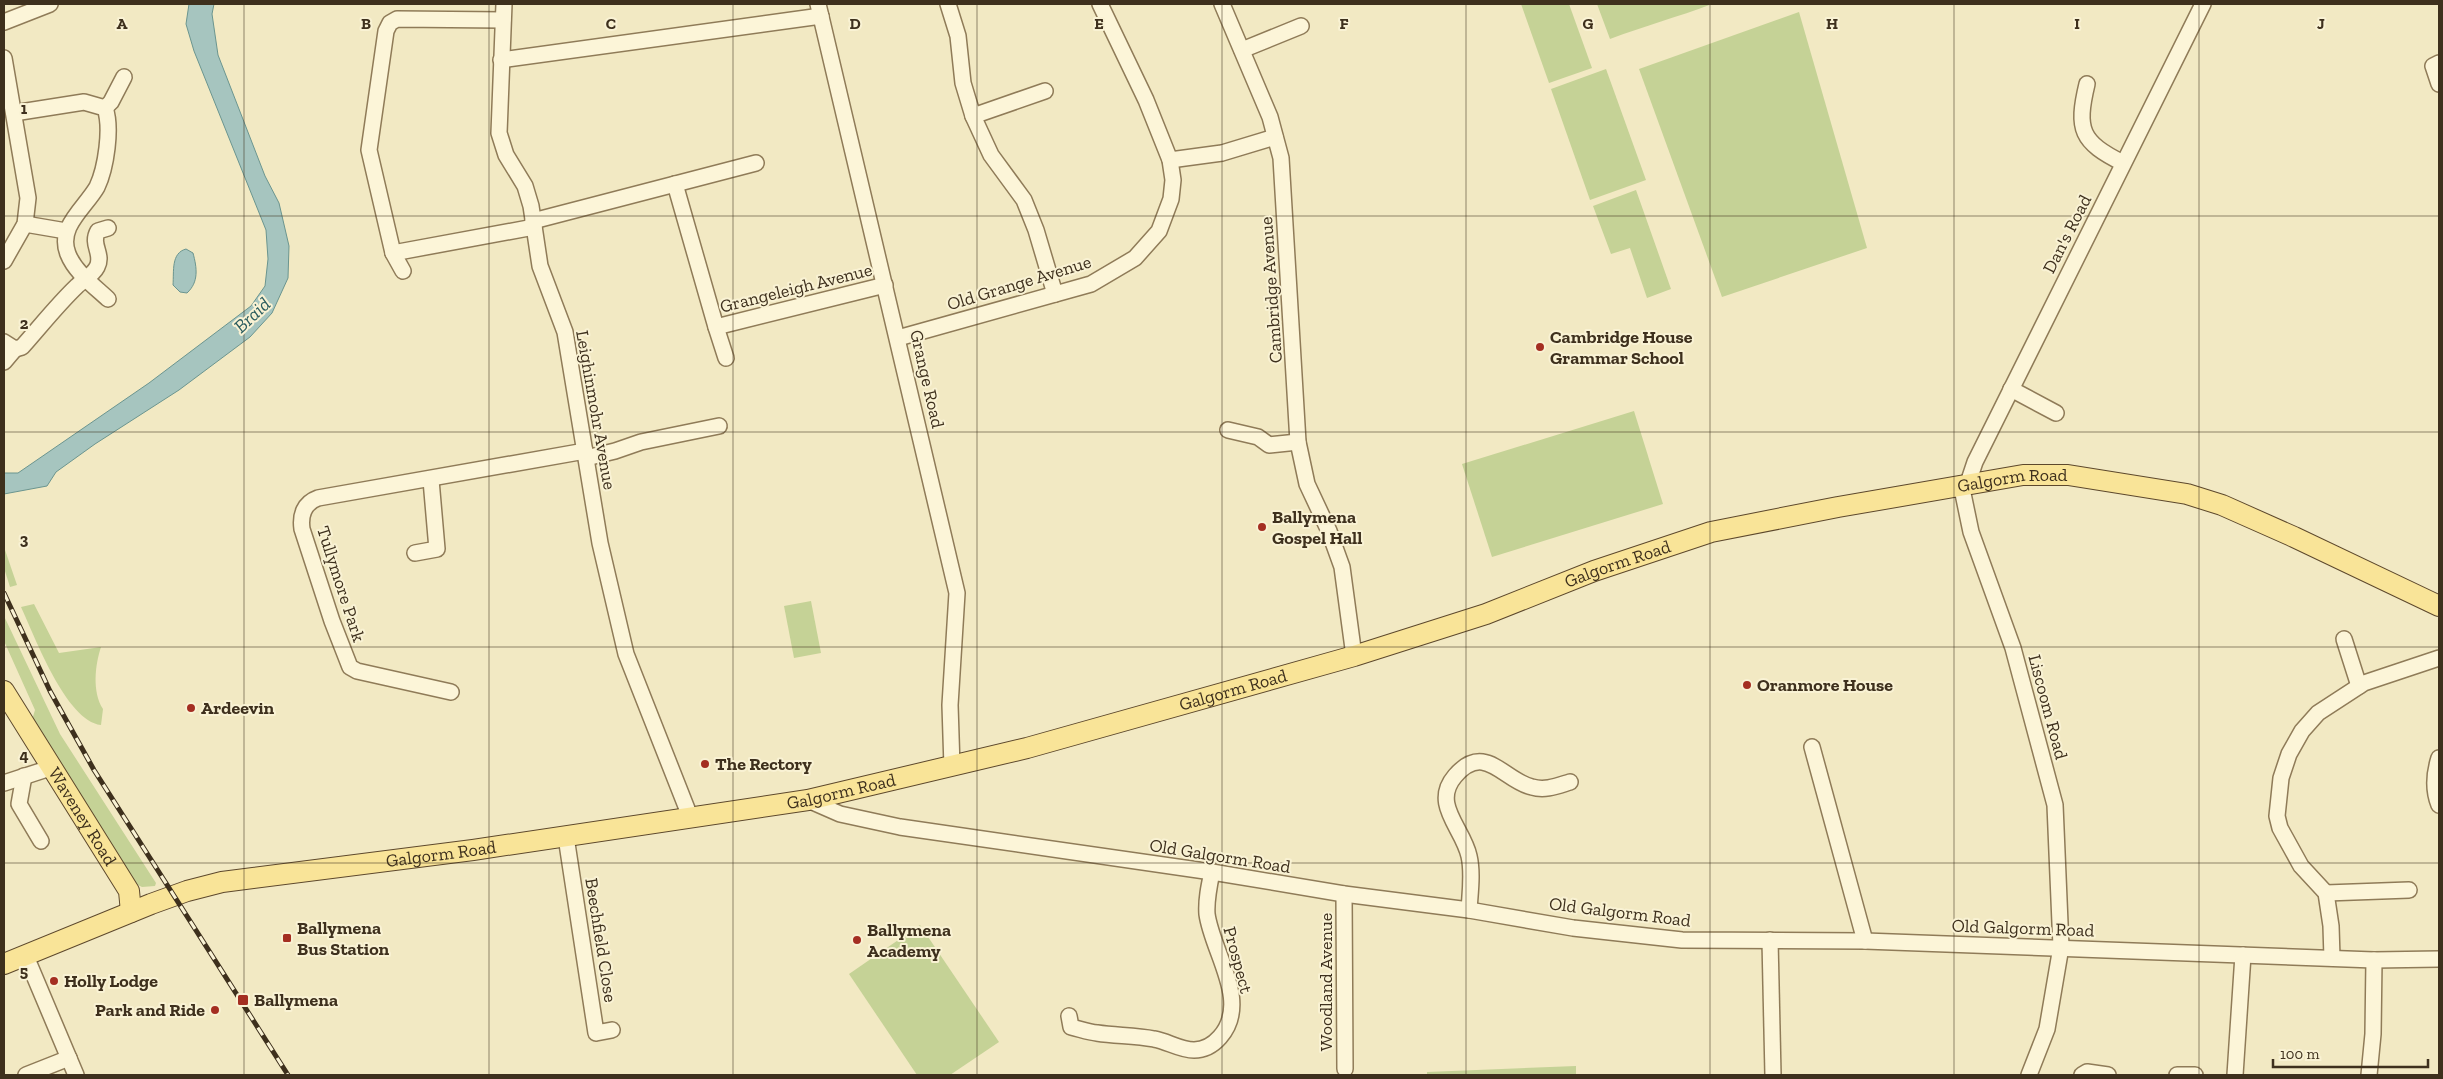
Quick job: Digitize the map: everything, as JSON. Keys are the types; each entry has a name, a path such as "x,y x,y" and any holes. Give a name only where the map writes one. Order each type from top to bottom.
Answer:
{"main road":[{"name":"Galgorm Road","path":"4,964 187,890 231,881 566,837 808,800 952,767 1354,656 1486,614 1594,571 1711,532 1966,483 2023,475 2068,475 2187,494 2222,505 2258,521 2439,606"},
{"name":"Waveney Road","path":"4,691 50,768 129,891 151,904"},
{"name":"Waveney Road","path":"129,891 131,912"}],"street":[{"path":"4,22 50,4"},
{"name":"Leighinmohr Avenue","path":"504,4 500,60 499,134 506,155 525,186 534,224 540,266 565,332 608,585 626,654 691,818"},
{"path":"948,4 958,36 963,83 973,116 991,155 1024,200 1036,230 1055,294"},
{"name":"Old Grange Avenue","path":"898,338 1092,284 1118,270 1148,245 1159,231 1171,199 1170,160 1146,100 1100,4"},
{"name":"Cambridge Avenue","path":"1222,4 1270,117 1281,158 1298,442 1307,484 1329,531 1342,567 1354,656"},
{"name":"Dan's Road","path":"1966,483 2123,163 2204,4"},
{"path":"500,60 820,10"},
{"name":"Grange Road","path":"820,10 957,594 950,705 952,767"},
{"path":"404,271 393,253 369,150 369,135 387,27 397,19 503,20"},
{"path":"1242,50 1301,26"},
{"path":"4,58 10,105 28,198 25,224 4,261"},
{"path":"2439,63 2432,66 2439,84"},
{"path":"105,108 111,102 124,77"},
{"path":"2087,84 2082,113 2085,132 2092,145 2123,163"},
{"path":"973,116 1045,91"},
{"path":"10,105 84,102 105,108"},
{"path":"105,108 108,116 108,130 105,164 101,178 66,231 67,253 76,268 108,299"},
{"path":"1170,160 1222,153 1275,136"},
{"path":"393,253 534,224 756,163"},
{"name":"Grangeleigh Avenue","path":"674,184 726,358"},
{"path":"25,224 66,231"},
{"path":"4,362 10,346 22,348 77,285 97,268 100,258 94,244 94,237 98,231 108,228"},
{"name":"Grangeleigh Avenue","path":"716,327 885,285"},
{"path":"2011,389 2056,413"},
{"name":"Tullymore Park","path":"452,692 357,671 350,667 332,621 301,521 308,504 318,498 585,454 615,451 641,442 720,426"},
{"path":"1228,430 1258,437 1269,445 1298,442"},
{"path":"415,552 437,549 431,480"},
{"name":"Liscoom Road","path":"1966,483 1971,532 2013,648 2055,805 2061,947 2047,1029 2030,1075"},
{"path":"2344,639 2359,686"},
{"path":"2332,958 2331,926 2326,892 2301,866 2280,828 2277,804 2281,778 2289,754 2302,731 2318,712 2359,686 2439,658"},
{"path":"1812,747 1865,941"},
{"path":"2439,758 2434,772 2436,796 2439,805"},
{"path":"1469,910 1469,854 1446,806 1448,786 1453,779 1468,765 1483,763 1498,766 1518,781 1531,787 1548,788 1570,782"},
{"path":"4,783 50,768"},
{"path":"24,776 19,804 41,841"},
{"name":"Old Galgorm Road","path":"808,800 840,814 900,826 1212,872 1344,894 1469,910 1580,928 1682,940 1865,941 2374,960 2439,959"},
{"name":"Beechfield Close","path":"566,837 596,1034 612,1030"},
{"name":"Prospect","path":"1069,1016 1071,1027 1096,1033 1153,1038 1193,1050 1210,1047 1216,1041 1228,1025 1232,1002 1228,980 1207,915 1208,892 1212,872"},
{"path":"2326,892 2408,890"},
{"name":"Woodland Avenue","path":"1344,894 1345,1069"},
{"path":"1770,940 1773,1075"},
{"path":"25,954 76,1075"},
{"path":"2236,1075 2243,955"},
{"path":"2369,1075 2373,1034 2374,960"},
{"path":"26,1075 69,1058"},
{"path":"2082,1075 2088,1072 2108,1075"},
{"path":"2177,1075 2195,1075"}],"green space":[{"path":"1521,4 1569,4 1592,68 1549,83"},
{"path":"1597,4 1712,4 1610,39"},
{"path":"1799,12 1867,248 1722,297 1639,69"},
{"path":"1606,69 1646,180 1590,200 1551,89"},
{"path":"1636,190 1671,289 1647,298 1630,248 1611,254 1593,206"},
{"path":"1634,411 1663,504 1492,557 1462,464"},
{"path":"4,547 17,585 10,587 4,568"},
{"path":"811,601 821,653 794,658 784,606"},
{"path":"34,604 59,653 101,647 97,662 96,687 103,709 101,725 88,720 76,709 53,676 21,607"},
{"path":"4,616 60,734 156,883 155,886 142,887 134,883 31,723 35,710 4,641"},
{"path":"920,925 999,1042 950,1075 917,1075 849,974"},
{"path":"1576,1066 1576,1075 1427,1075 1427,1072"}],"water":[{"name":"Braid","path":"189,4 214,4 212,14 218,55 265,176 279,203 289,246 288,278 272,313 250,337 179,390 95,444 56,472 47,486 4,494 4,473 18,473 149,383 251,306 265,286 268,259 266,230 194,51 186,24"},
{"path":"186,249 193,253 196,269 194,284 187,293 180,292 173,285 176,258 181,251"}],"railway":[{"path":"4,593 50,691 94,770 288,1075"}],"place":[{"name":"Cambridge House Grammar School","path":"1540,347"},
{"name":"Ballymena Gospel Hall","path":"1262,527"},
{"name":"Oranmore House","path":"1747,685"},
{"name":"Ardeevin","path":"191,708"},
{"name":"The Rectory","path":"705,764"},
{"name":"Ballymena Bus Station","path":"287,938"},
{"name":"Ballymena Academy","path":"857,940"},
{"name":"Holly Lodge","path":"54,981"},
{"name":"Ballymena","path":"243,1000"},
{"name":"Park and Ride","path":"215,1010"}]}
